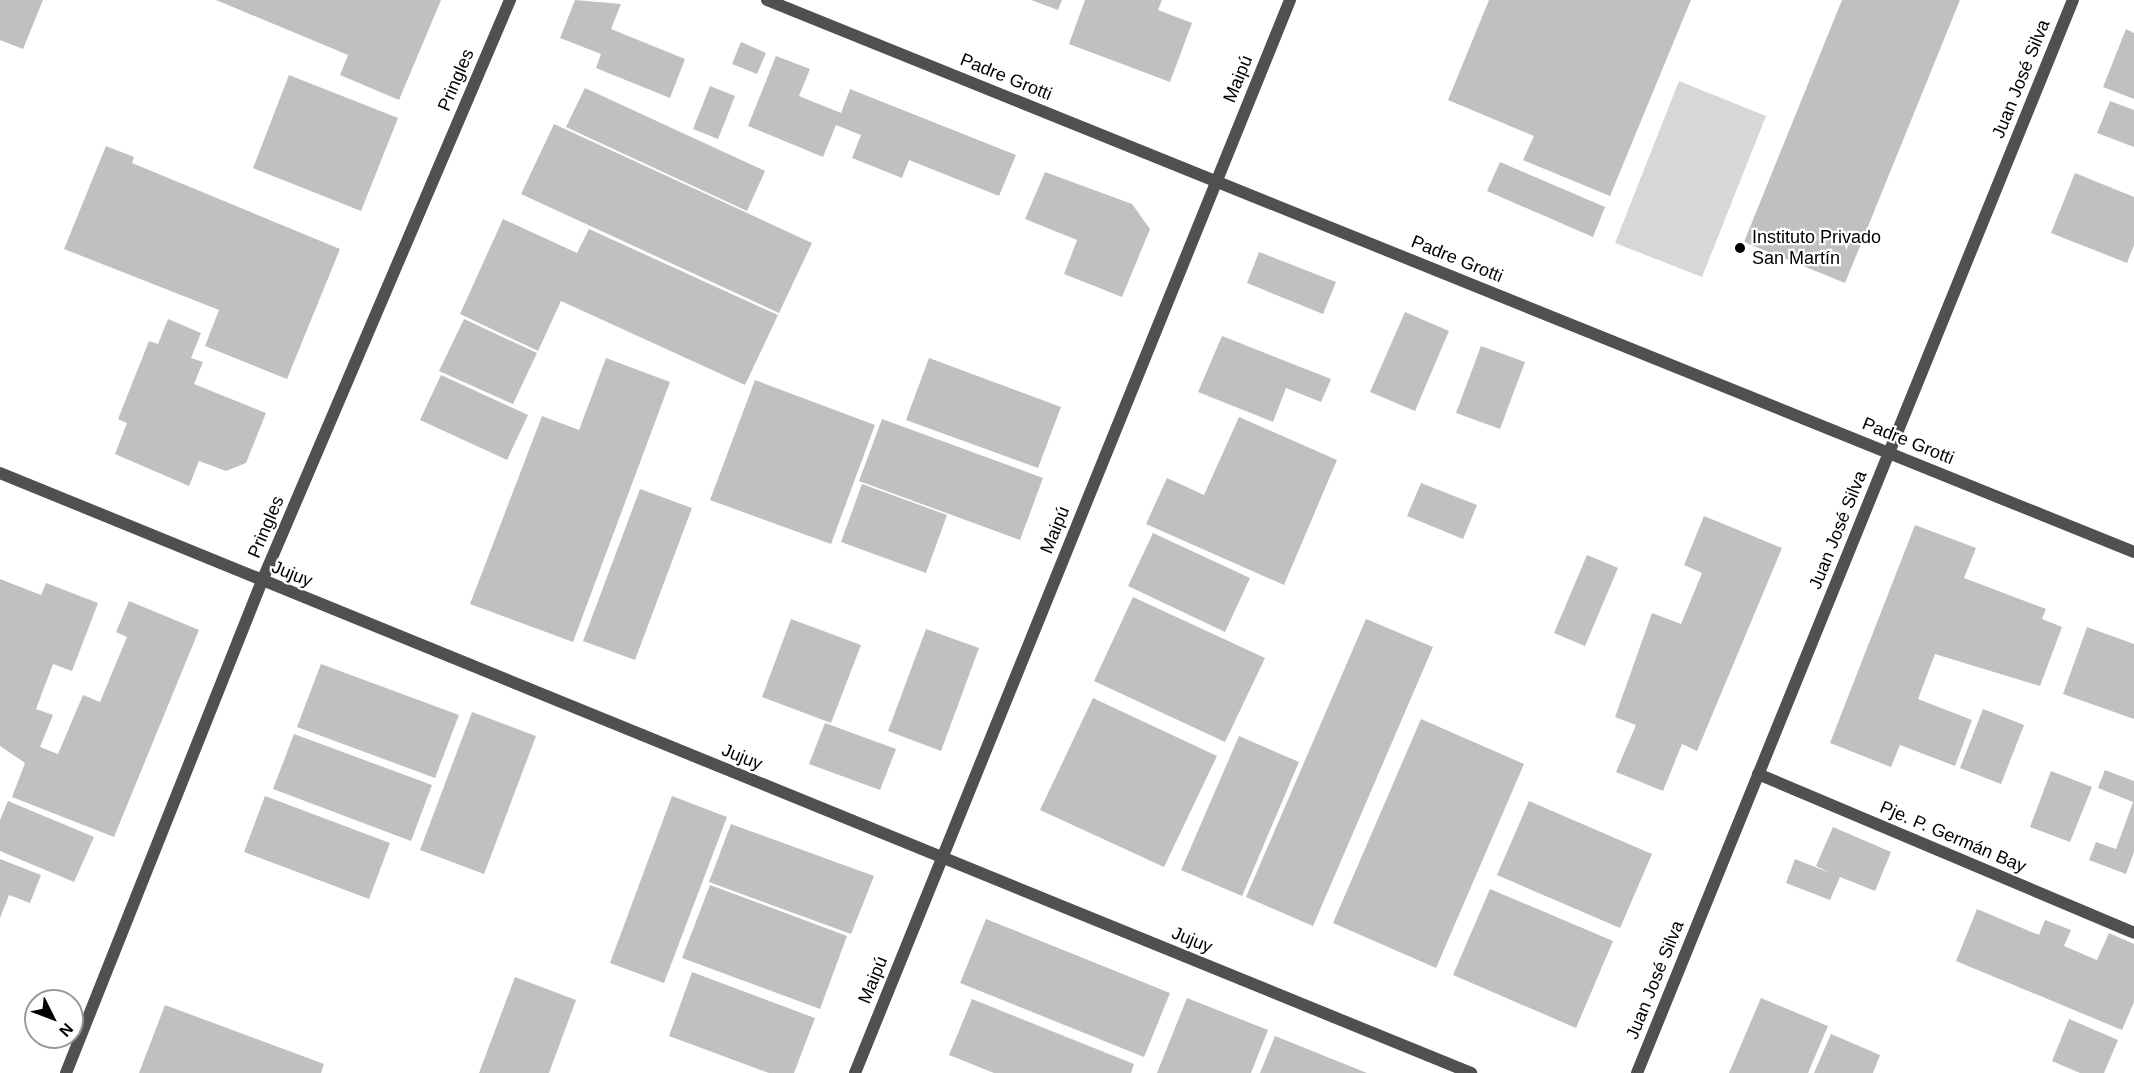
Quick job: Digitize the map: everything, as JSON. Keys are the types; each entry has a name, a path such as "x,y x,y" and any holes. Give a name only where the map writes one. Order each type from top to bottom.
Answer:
{"street":[{"name":"Pringles","path":"66,1073 262,582 510,0"},
{"name":"Padre Grotti","path":"767,0 2134,552"},
{"name":"Maipú","path":"855,1073 1290,0"},
{"name":"Juan José Silva","path":"1637,1073 2073,0"},
{"name":"Jujuy","path":"0,473 262,582 1471,1073"},
{"name":"Pje. P. Germán Bay","path":"1758,774 2134,933"}],"shaded area":[{"path":"1679,81 1766,116 1702,277 1615,243"}],"building":[{"path":"0,0 43,0 23,49 0,40"},
{"path":"216,0 441,0 399,100 340,75 348,55"},
{"path":"575,0 621,4 611,29 685,59 670,98 596,68 601,54 560,38"},
{"path":"1031,0 1062,0 1058,10"},
{"path":"1085,0 1162,0 1158,10 1192,23 1170,82 1069,44"},
{"path":"1489,0 1691,0 1610,196 1523,160 1534,136 1448,100"},
{"path":"1842,0 1960,0 1845,283 1744,242"},
{"path":"2126,29 2134,33 2134,99 2103,87"},
{"path":"741,42 766,53 757,74 732,64"},
{"path":"776,56 810,69 799,96 841,113 850,89 1016,155 999,196 909,160 902,178 852,158 861,135 836,125 823,157 748,126"},
{"path":"289,75 398,118 361,211 253,168"},
{"path":"710,86 735,96 718,139 693,129"},
{"path":"585,88 765,171 747,211 566,127"},
{"path":"2110,101 2134,110 2134,147 2097,133"},
{"path":"554,124 812,243 779,313 521,194"},
{"path":"106,146 134,157 132,163 340,249 287,379 205,346 219,310 64,249"},
{"path":"1500,162 1605,207 1593,237 1487,191"},
{"path":"1045,172 1132,204 1150,229 1122,297 1064,274 1077,240 1025,219"},
{"path":"2075,173 2134,197 2134,245 2127,263 2051,233"},
{"path":"503,219 577,253 589,229 778,315 745,385 561,301 538,351 460,314"},
{"path":"1259,252 1336,282 1323,314 1247,283"},
{"path":"1405,312 1449,331 1415,411 1370,392"},
{"path":"168,319 201,333 191,358 203,362 194,384 266,413 246,463 226,471 199,461 189,486 115,454 127,423 118,419 149,341 158,344"},
{"path":"464,319 537,353 513,404 439,371"},
{"path":"1222,336 1331,379 1321,402 1286,388 1273,422 1198,392"},
{"path":"1481,346 1525,362 1500,429 1456,413"},
{"path":"606,358 670,382 573,642 470,604 542,416 579,430"},
{"path":"929,358 1061,407 1038,468 906,420"},
{"path":"441,375 528,415 507,460 420,420"},
{"path":"755,380 875,425 831,544 710,500"},
{"path":"1239,417 1337,460 1284,585 1146,524 1167,478 1204,495"},
{"path":"882,419 1043,478 1020,540 859,481"},
{"path":"1421,483 1477,505 1463,539 1407,516"},
{"path":"862,484 947,515 926,573 841,542"},
{"path":"640,489 692,508 635,660 583,641"},
{"path":"1704,516 1782,548 1697,751 1682,744 1663,791 1616,772 1636,725 1615,717 1652,613 1681,624 1702,573 1684,565"},
{"path":"1915,525 1976,548 1964,578 2046,609 2042,619 2062,627 2040,686 1935,654 1918,699 1972,720 1955,766 1900,745 1891,767 1830,743"},
{"path":"1153,533 1250,578 1225,632 1128,586"},
{"path":"1587,555 1618,568 1585,646 1554,633"},
{"path":"0,579 41,595 46,583 98,603 72,671 53,664 36,709 53,715 40,747 58,754 83,695 100,702 127,637 116,632 129,601 199,630 114,837 12,797 25,763 0,746"},
{"path":"1133,597 1265,658 1225,742 1094,681"},
{"path":"791,619 861,645 831,723 762,697"},
{"path":"1366,619 1433,647 1313,926 1246,897"},
{"path":"2087,627 2134,644 2134,719 2063,694"},
{"path":"926,629 979,648 941,751 888,731"},
{"path":"321,664 459,715 435,778 297,727"},
{"path":"1093,698 1217,756 1164,867 1040,810"},
{"path":"1983,709 2024,725 2001,784 1960,768"},
{"path":"472,712 536,736 484,874 420,850"},
{"path":"1421,719 1524,764 1436,968 1333,923"},
{"path":"825,723 896,749 880,790 809,764"},
{"path":"294,734 432,785 411,841 273,789"},
{"path":"1239,736 1299,762 1242,896 1181,870"},
{"path":"2105,770 2134,781 2134,852 2126,874 2089,860 2096,842 2116,849 2133,802 2098,788"},
{"path":"2051,771 2092,787 2070,842 2030,827"},
{"path":"265,796 390,843 369,899 244,852"},
{"path":"672,796 727,817 664,983 610,963"},
{"path":"8,801 94,837 74,882 0,851 0,820"},
{"path":"1529,801 1652,854 1620,928 1497,875"},
{"path":"731,824 874,876 851,934 709,882"},
{"path":"1833,827 1891,852 1875,891 1840,877 1830,900 1786,883 1795,859 1830,873 1816,866"},
{"path":"0,859 41,875 30,903 9,895 0,918"},
{"path":"710,885 847,936 820,1009 682,958"},
{"path":"1490,889 1613,941 1576,1028 1453,975"},
{"path":"1977,909 2039,935 2045,920 2071,930 2064,946 2097,960 2109,933 2134,944 2134,1002 2122,1030 1956,961"},
{"path":"986,919 1170,993 1144,1057 960,983"},
{"path":"692,972 815,1018 794,1073 769,1073 669,1036"},
{"path":"515,977 576,1000 549,1073 479,1073"},
{"path":"1187,998 1268,1030 1251,1073 1157,1073"},
{"path":"1761,998 1828,1026 1808,1073 1729,1073"},
{"path":"972,999 1134,1064 1131,1073 994,1073 949,1055"},
{"path":"165,1005 324,1064 321,1073 139,1073"},
{"path":"2069,1019 2118,1040 2104,1073 2080,1073 2052,1061"},
{"path":"1831,1034 1880,1055 1873,1073 1814,1073"},
{"path":"1275,1036 1367,1073 1260,1073"}],"place":[{"name":"Instituto Privado San Martín","path":"1740,248"}]}
